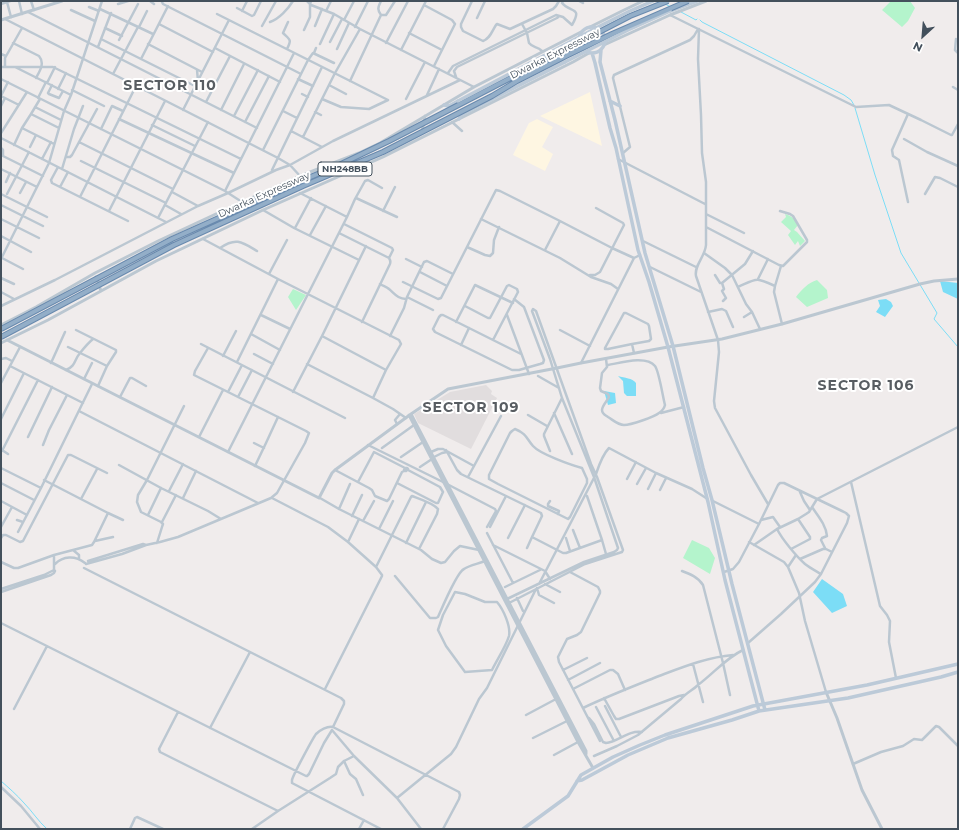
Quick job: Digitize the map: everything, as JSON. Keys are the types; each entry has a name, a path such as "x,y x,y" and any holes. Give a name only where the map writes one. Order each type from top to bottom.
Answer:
{"highway":[{"name":"Dwarka Expressway","path":"1,329 172,239 339,165 623,20 668,1"},
{"name":"Dwarka Expressway","path":"1,337 174,245 303,186 384,152 572,53 688,1"}],"main road":[{"path":"444,105 449,106 630,10 653,1"},
{"path":"459,119 461,115 628,30 670,11 697,1"},
{"path":"601,50 590,53 582,48 579,44 579,40 581,32 584,29 597,27 604,33 605,42 601,50 600,62 649,267 673,346 765,710"},
{"path":"590,53 595,63 640,255 668,347 684,407 759,712"},
{"path":"610,101 620,106"},
{"path":"523,829 565,799 581,775 613,757 665,735 757,705 867,685 958,664"},
{"path":"577,781 582,780 628,755 668,738 765,710 830,701 920,682 958,672"}],"street":[{"path":"1,4 8,1 11,17"},
{"path":"19,1 22,14"},
{"path":"31,1 34,10"},
{"path":"1,20 62,1"},
{"path":"23,268 1,258 18,227 49,162 61,120 71,95 102,1"},
{"path":"118,4 128,1"},
{"path":"150,1 154,4"},
{"path":"162,1 162,3 301,74"},
{"path":"242,11 247,1"},
{"path":"237,8 250,16 253,16 261,1"},
{"path":"262,26 276,1"},
{"path":"270,22 281,15 293,1"},
{"path":"307,1 474,87"},
{"path":"326,11 331,1"},
{"path":"330,42 354,1"},
{"path":"355,27 368,1"},
{"path":"381,1 377,9 381,15"},
{"path":"381,15 386,15 395,1"},
{"path":"386,43 408,1"},
{"path":"401,50 426,1"},
{"path":"472,1 461,27 463,31 483,41 486,40 497,24 510,29 553,9 559,1"},
{"path":"477,18 485,1"},
{"path":"454,71 456,67 526,32 556,15 563,17 572,25 577,17 575,11 562,4 563,1"},
{"path":"578,1 583,3"},
{"path":"590,27 643,1"},
{"path":"604,45 679,11 706,1"},
{"path":"119,40 138,2"},
{"path":"304,30 310,17 311,2"},
{"path":"141,59 168,6"},
{"path":"424,6 452,20 455,24 434,66"},
{"path":"89,7 110,14 154,34"},
{"path":"315,26 322,9"},
{"path":"71,10 95,22"},
{"path":"28,12 257,128"},
{"path":"113,74 147,12"},
{"path":"98,47 110,14"},
{"path":"217,14 388,100 368,109 341,107 322,99"},
{"path":"320,44 334,14"},
{"path":"350,81 381,15"},
{"path":"670,15 856,107 889,105 951,135 958,124"},
{"path":"5,19 263,150 290,165 300,176"},
{"path":"183,110 229,20"},
{"path":"287,50 290,41 283,33 288,22"},
{"path":"527,22 531,29"},
{"path":"337,49 349,23"},
{"path":"159,24 213,52"},
{"path":"522,24 530,45 539,48 542,51"},
{"path":"5,67 5,58 22,28"},
{"path":"105,28 122,36"},
{"path":"303,137 335,73 360,29"},
{"path":"622,153 630,147 613,78 614,75 690,40 699,29"},
{"path":"699,29 699,71 702,114 702,153 705,177 706,245 704,253 696,268 696,276 700,292 718,340 719,352 714,401 715,408 768,504"},
{"path":"448,73 455,65 526,32"},
{"path":"1,325 95,273 158,241 300,176 359,153 380,143 474,87 581,32"},
{"path":"410,33 442,50"},
{"path":"956,39 955,50 958,53"},
{"path":"101,40 195,86"},
{"path":"13,43 39,56 41,59 42,66 36,78"},
{"path":"148,44 202,72"},
{"path":"214,48 280,82"},
{"path":"263,150 298,79 316,48"},
{"path":"225,191 250,144 294,53"},
{"path":"314,53 334,63"},
{"path":"1,343 156,261 263,210 383,157 590,53"},
{"path":"1,54 6,56"},
{"path":"206,102 230,56"},
{"path":"406,99 425,62"},
{"path":"221,110 244,64"},
{"path":"1,67 55,67 76,79 241,160"},
{"path":"15,67 71,95"},
{"path":"14,145 55,67"},
{"path":"272,170 322,67"},
{"path":"196,69 198,81"},
{"path":"427,95 439,69"},
{"path":"451,69 454,71 456,77"},
{"path":"234,116 258,70"},
{"path":"58,89 66,73"},
{"path":"245,122 269,76"},
{"path":"1,79 225,191 243,202"},
{"path":"298,79 313,86"},
{"path":"1,306 55,280 198,206 290,165 333,141 460,80"},
{"path":"8,82 1,96 19,105"},
{"path":"52,85 48,92 50,94 59,98 63,91"},
{"path":"329,85 346,94"},
{"path":"80,196 136,86"},
{"path":"952,87 958,90"},
{"path":"72,90 104,106"},
{"path":"1,133 27,92"},
{"path":"302,94 308,97"},
{"path":"1,106 5,98"},
{"path":"109,211 165,100"},
{"path":"62,169 74,129 83,106"},
{"path":"101,129 112,106 123,111"},
{"path":"35,107 61,120"},
{"path":"66,157 72,155 97,109"},
{"path":"282,111 297,118"},
{"path":"315,112 321,115"},
{"path":"31,114 59,128"},
{"path":"908,114 892,150 893,156 899,160 908,202"},
{"path":"421,138 425,116"},
{"path":"119,119 234,173"},
{"path":"158,218 208,122"},
{"path":"452,122 462,131"},
{"path":"152,125 195,146"},
{"path":"22,128 54,144"},
{"path":"291,131 322,147"},
{"path":"30,147 36,135"},
{"path":"1,138 166,223"},
{"path":"904,139 927,152 958,166"},
{"path":"42,159 51,142"},
{"path":"79,142 172,190 198,206"},
{"path":"1,148 3,150 2,156 43,176"},
{"path":"7,194 29,152"},
{"path":"618,159 706,204"},
{"path":"81,161 165,204 182,215"},
{"path":"58,167 51,182 128,220"},
{"path":"1,169 37,187"},
{"path":"60,187 68,172"},
{"path":"6,182 10,173"},
{"path":"925,194 935,177 958,187"},
{"path":"228,452 365,181 367,180 382,188"},
{"path":"20,193 26,182"},
{"path":"383,211 395,187"},
{"path":"403,282 440,299 481,218 495,192 498,190 634,258"},
{"path":"1,194 47,217"},
{"path":"300,194 311,198 347,217"},
{"path":"295,228 311,198"},
{"path":"356,198 397,217"},
{"path":"1,205 43,226"},
{"path":"310,235 326,206"},
{"path":"588,275 596,275 600,272 623,228 623,223 596,208"},
{"path":"263,210 359,260"},
{"path":"780,211 793,216 807,240 807,242 785,265 781,266 775,286 774,292 782,324"},
{"path":"706,214 744,233"},
{"path":"1,218 39,238"},
{"path":"481,218 560,258 595,279 614,285 618,289"},
{"path":"545,250 560,221"},
{"path":"344,224 392,248 393,250 389,258 391,263 362,322"},
{"path":"467,247 484,255 490,256 493,253 494,240 499,227"},
{"path":"706,227 781,266"},
{"path":"339,232 389,258"},
{"path":"1,236 31,252"},
{"path":"203,239 278,279 399,340 401,344 386,370 373,398"},
{"path":"269,274 288,240"},
{"path":"643,241 696,268"},
{"path":"220,248 234,242 239,242 257,251"},
{"path":"293,392 366,246"},
{"path":"722,283 745,264 753,251"},
{"path":"704,253 732,275 760,329"},
{"path":"581,363 634,258 640,255"},
{"path":"406,259 422,267"},
{"path":"758,279 768,259"},
{"path":"390,336 424,262 427,261 453,274"},
{"path":"649,267 700,292"},
{"path":"420,272 447,286"},
{"path":"95,273 101,291"},
{"path":"715,275 720,283 722,283 724,289 722,291 726,298 723,301"},
{"path":"1,278 14,284"},
{"path":"237,362 278,279"},
{"path":"738,288 758,279 775,286"},
{"path":"320,498 332,473 335,470 397,424 448,389 634,353 718,340 782,324 915,285 937,280 958,279"},
{"path":"380,284 388,288 399,298 407,298 433,310"},
{"path":"456,322 475,285 513,303"},
{"path":"465,306 490,318 507,286 509,285 518,290 494,340"},
{"path":"1,292 14,299"},
{"path":"514,299 524,307 544,360 543,363 527,369 517,371 512,370 435,332 432,329 441,315 521,354"},
{"path":"508,601 517,598 588,562 622,552 623,550 595,476 590,465 562,398 550,359 532,311 533,309 536,311 557,368 590,465"},
{"path":"708,312 724,309 733,327"},
{"path":"744,316 752,312"},
{"path":"624,313 646,322 649,326 651,339 649,341 632,344 608,350 605,349 624,313"},
{"path":"261,315 290,330"},
{"path":"506,315 529,374"},
{"path":"461,345 469,328"},
{"path":"76,330 116,350 98,386"},
{"path":"560,330 590,346"},
{"path":"223,356 236,331"},
{"path":"51,363 66,332"},
{"path":"251,334 280,350"},
{"path":"322,336 386,370"},
{"path":"65,370 72,366 80,353 93,339"},
{"path":"7,340 392,535 419,549 432,559 441,563 445,562 460,546 479,550"},
{"path":"201,344 345,418"},
{"path":"632,344 634,353"},
{"path":"1,384 20,347"},
{"path":"68,347 107,366"},
{"path":"54,564 60,559 66,557 79,559 86,562 96,560 183,536 271,498 277,493 309,433 194,375 208,348"},
{"path":"254,354 273,364"},
{"path":"1,359 7,358 12,361"},
{"path":"606,359 608,365 607,369 602,374 600,388 601,391 608,394 609,397 602,409 604,415 615,422 624,425 654,416 664,408 665,405 657,370 654,364 636,360 608,365"},
{"path":"84,380 92,363"},
{"path":"307,364 373,398 406,418"},
{"path":"228,392 242,365"},
{"path":"10,366 83,403"},
{"path":"238,397 252,370"},
{"path":"1,419 24,373"},
{"path":"538,376 560,388"},
{"path":"120,398 130,378 146,386"},
{"path":"8,454 2,450 38,380"},
{"path":"18,532 92,384"},
{"path":"28,437 52,387"},
{"path":"199,437 223,390"},
{"path":"42,445 67,395"},
{"path":"550,451 544,436 547,426 562,398"},
{"path":"162,522 141,512 137,501 138,495 148,480 184,406"},
{"path":"659,413 684,407"},
{"path":"79,411 259,503"},
{"path":"554,413 572,454"},
{"path":"397,424 395,422 400,414"},
{"path":"410,415 479,550 508,601 578,742 586,754"},
{"path":"410,415 433,458"},
{"path":"528,415 547,426"},
{"path":"468,477 501,416"},
{"path":"255,466 278,417"},
{"path":"382,448 414,425"},
{"path":"754,545 778,528 806,514 817,499 958,427"},
{"path":"582,468 587,479 587,483 568,519 489,479 489,475 510,433 513,430 517,430 527,437 536,448 560,461 582,468 590,465"},
{"path":"401,457 423,442"},
{"path":"254,443 264,448"},
{"path":"368,445 495,509 496,511 488,527 506,496"},
{"path":"539,584 607,450 610,448 646,468 692,489 759,524"},
{"path":"431,452 438,449 447,451 474,466"},
{"path":"420,467 447,451"},
{"path":"447,451 457,470 461,474 539,512 542,515 527,548"},
{"path":"358,482 374,452 440,487 443,491"},
{"path":"1,538 6,534 22,542 68,455 71,455 107,473"},
{"path":"627,479 636,462"},
{"path":"169,491 183,464"},
{"path":"119,465 221,519"},
{"path":"1,468 41,488"},
{"path":"638,484 646,468"},
{"path":"81,499 97,469"},
{"path":"335,470 369,488 376,496 386,501 389,499 402,472 406,469"},
{"path":"584,472 592,469"},
{"path":"183,498 196,471"},
{"path":"648,489 656,473"},
{"path":"508,601 584,562 617,550 618,548 595,476"},
{"path":"660,490 666,478"},
{"path":"44,480 123,520"},
{"path":"851,482 880,606 890,621 889,642 896,678"},
{"path":"1,483 34,500"},
{"path":"397,483 437,503 446,485"},
{"path":"724,572 736,567 780,483 784,483 812,496 846,513 848,516 847,523 821,574 815,582 800,598 748,643"},
{"path":"339,509 350,484"},
{"path":"440,487 446,485"},
{"path":"446,485 513,615 586,751 593,768"},
{"path":"148,515 161,488"},
{"path":"799,491 804,502 811,508 825,526 827,536 821,540 825,548 832,552"},
{"path":"156,543 162,527 162,522 176,495"},
{"path":"352,516 362,495"},
{"path":"587,496 606,554"},
{"path":"804,502 812,496"},
{"path":"376,567 411,497 426,502 437,508 438,511 419,549"},
{"path":"271,498 325,525 348,542 376,567 382,576 325,689"},
{"path":"1,501 27,515"},
{"path":"363,521 374,501"},
{"path":"379,529 393,501"},
{"path":"550,501 548,506 559,511 558,514"},
{"path":"406,543 426,502"},
{"path":"508,538 524,505"},
{"path":"1,527 12,507"},
{"path":"94,542 108,513"},
{"path":"761,520 773,517 782,538 791,549 800,559 821,574"},
{"path":"348,542 359,519"},
{"path":"791,549 810,539 798,519"},
{"path":"17,520 23,522"},
{"path":"573,530 580,548"},
{"path":"487,533 513,583"},
{"path":"1,562 14,568 18,568 113,536"},
{"path":"532,537 563,553 602,540"},
{"path":"566,538 570,551"},
{"path":"750,542 784,562 788,567 799,594 805,621 826,692 862,790 882,829"},
{"path":"493,545 545,571 550,579"},
{"path":"800,559 825,548"},
{"path":"73,550 79,555 79,559"},
{"path":"788,567 796,554"},
{"path":"1,591 52,575 55,571 54,555"},
{"path":"395,576 430,618 436,618 438,617 461,570 485,560"},
{"path":"1,623 296,772 308,776 344,704 344,701 341,698 84,568"},
{"path":"505,587 541,569"},
{"path":"682,570 695,576 703,585 730,695"},
{"path":"570,571 598,587 600,593 581,632 578,635 567,639 558,656 559,662 600,741"},
{"path":"545,584 560,592"},
{"path":"397,798 446,759 453,751 487,688 536,588"},
{"path":"536,588 539,595 554,603"},
{"path":"455,592 486,602 497,602 502,608 506,618 509,627 509,636 492,670 465,672 446,646 438,630 443,615 455,592"},
{"path":"528,592 531,599"},
{"path":"517,598 523,611"},
{"path":"506,618 513,615"},
{"path":"14,709 47,646"},
{"path":"583,708 669,672 743,650"},
{"path":"210,728 250,652"},
{"path":"604,698 616,719 619,719 684,695 699,685 733,654"},
{"path":"563,670 587,658"},
{"path":"568,680 600,663"},
{"path":"694,664 703,702"},
{"path":"573,689 610,670 613,670 618,674 625,690"},
{"path":"594,756 632,739 682,699 684,695"},
{"path":"526,715 556,699"},
{"path":"605,706 621,737"},
{"path":"596,707 614,741"},
{"path":"178,712 159,748 160,752 278,811"},
{"path":"588,717 594,724 604,743 614,741 635,732 642,732"},
{"path":"533,738 567,720"},
{"path":"853,764 881,752 903,746 914,739 922,740 936,726 939,727 958,746"},
{"path":"332,728 354,756 397,798 421,829"},
{"path":"381,829 292,783 292,780 316,734 332,728 426,774 459,792 459,799 443,829"},
{"path":"554,755 578,742"},
{"path":"252,829 336,774 339,766 344,761 354,756"},
{"path":"344,761 350,774 356,779 363,794"},
{"path":"1,787 18,802 40,829"},
{"path":"130,829 135,818 138,817 163,829"},
{"path":"359,829 364,820"}],"shaded area":[{"path":"590,92 602,146 540,116"},
{"path":"537,119 553,127 542,147 553,154 545,171 513,155 529,123"},
{"path":"486,385 492,391 491,394 497,398 471,449 418,423 414,414 450,392"}],"green space":[{"path":"891,1 910,1 915,8 908,21 902,27 882,10"},
{"path":"785,214 793,218 798,225 794,230 805,241 800,246 798,241 795,245 788,235 791,231 781,222 786,217"},
{"path":"817,280 827,290 828,298 807,307 796,297 805,287"},
{"path":"293,289 306,295 296,310 288,297"},
{"path":"692,540 709,548 715,558 710,574 683,558"}],"water":[{"path":"940,281 958,283 958,299 943,292"},
{"path":"886,299 891,302 893,306 885,317 876,312 880,306 878,300"},
{"path":"618,376 630,379 636,383 636,396 627,396 624,393 623,381"},
{"path":"604,391 615,393 616,403 608,405"},
{"path":"822,579 843,594 847,606 832,613 813,592"}],"waterway":[{"path":"665,4 671,7"},
{"path":"681,12 696,20 697,19"},
{"path":"700,20 844,95 851,100 854,105"},
{"path":"855,108 901,253 937,313 934,319 958,347"},
{"path":"1,781 19,797 47,829"}],"district":[{"name":"SECTOR 110","path":"170,86"},
{"name":"SECTOR 106","path":"866,386"},
{"name":"SECTOR 109","path":"471,408"}]}
